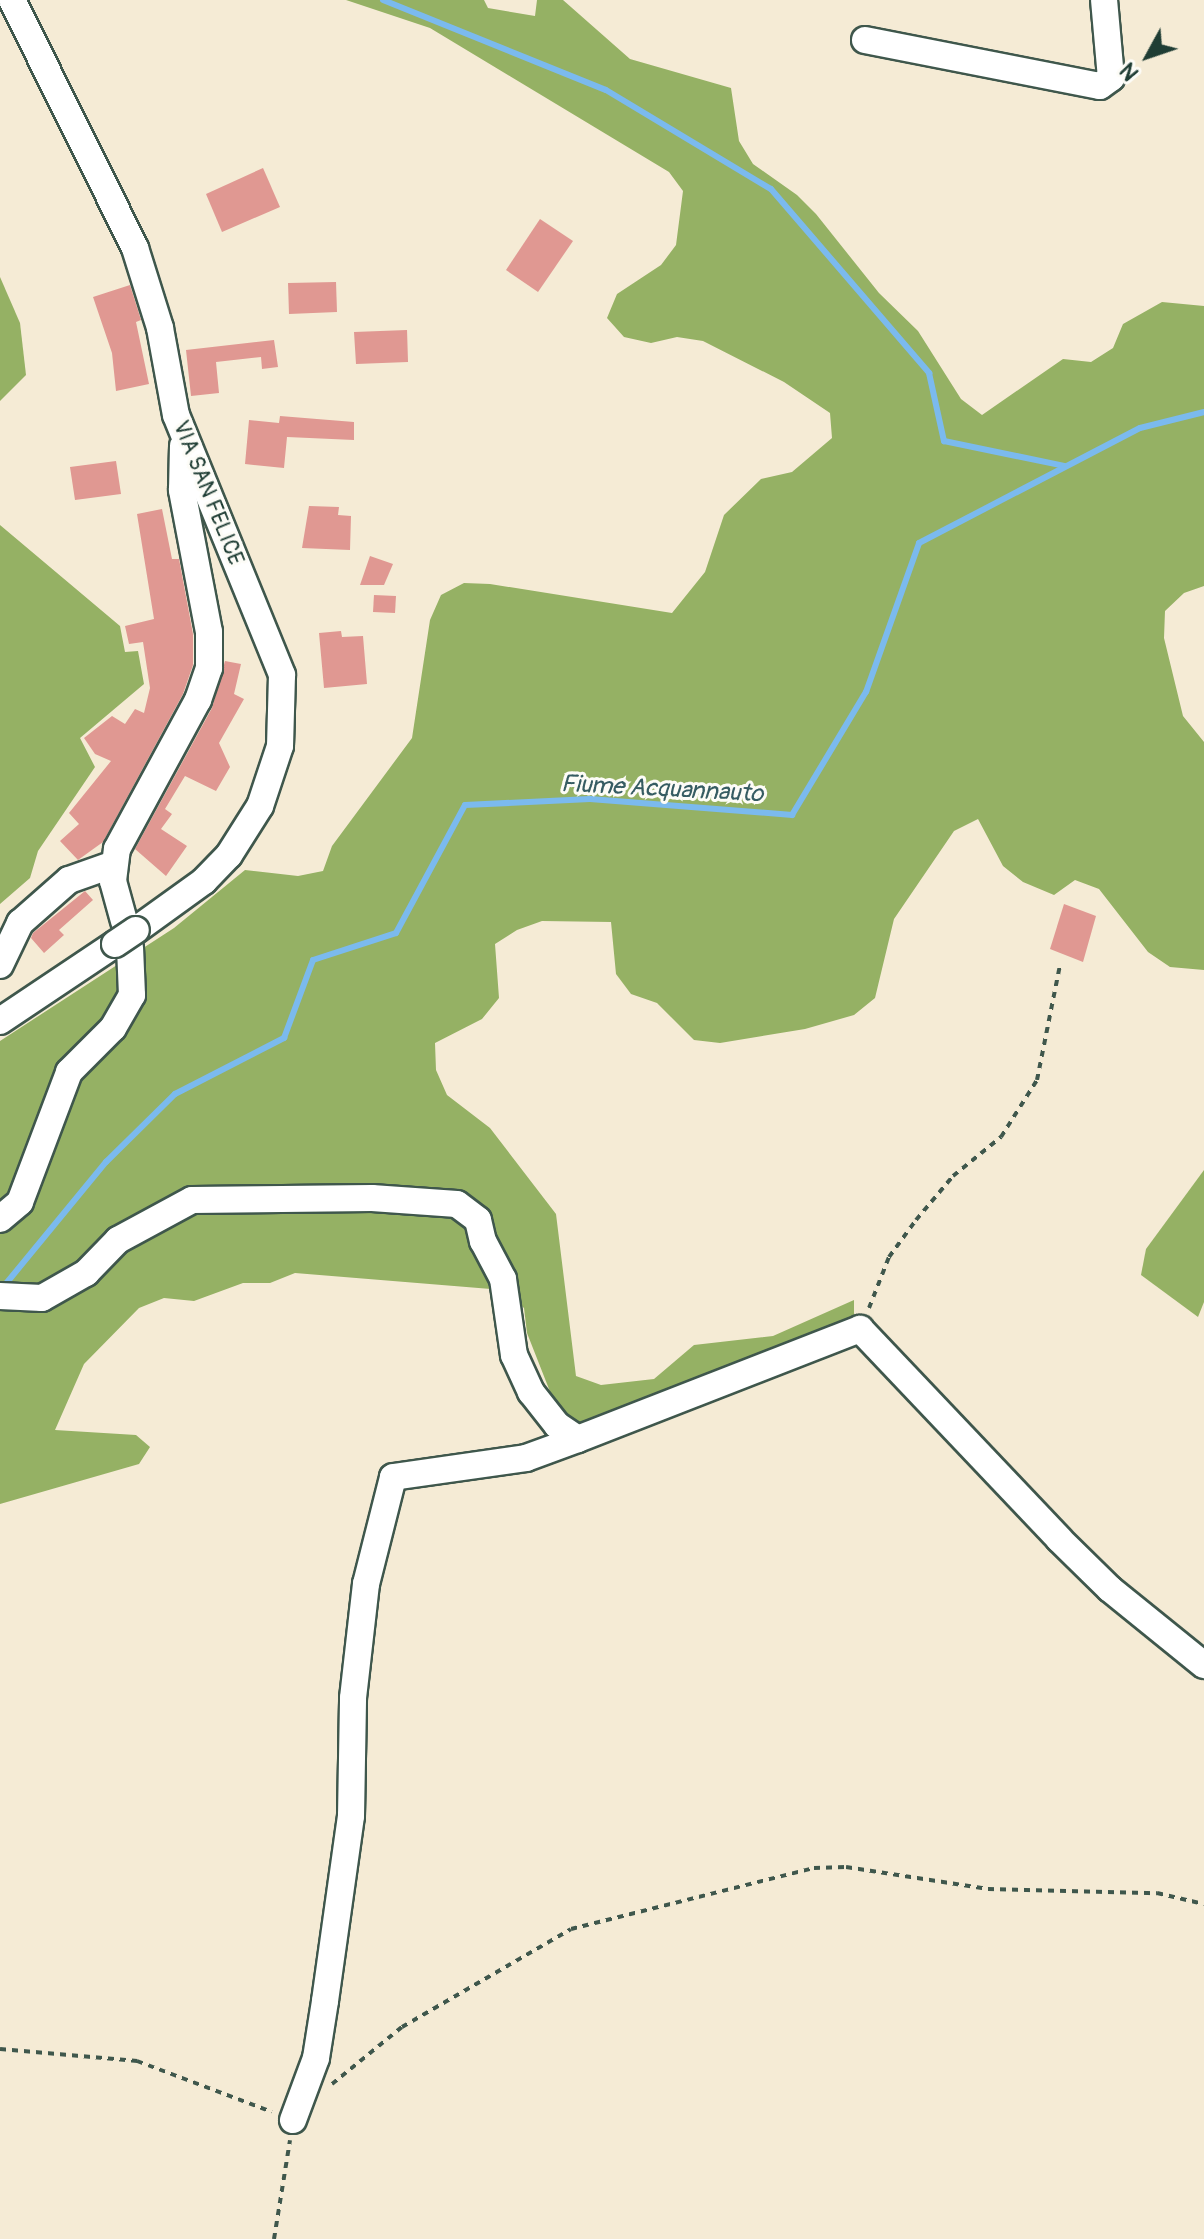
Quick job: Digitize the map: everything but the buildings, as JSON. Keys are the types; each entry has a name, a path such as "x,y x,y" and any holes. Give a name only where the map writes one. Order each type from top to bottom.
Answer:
{"street":[{"name":"VIA SAN FELICE","path":"0,1021 204,881 229,855 260,806 280,746 285,710 282,675 269,637 185,438 135,248 12,0"},
{"path":"865,40 1100,86 1111,78 1104,0"},
{"path":"0,1219 20,1202 69,1072 113,1028 132,995 114,864 117,849 198,700 209,668 209,632 182,490 179,461 185,438"},
{"path":"0,965 20,923 59,888 114,864"},
{"path":"0,1296 42,1298 86,1273 118,1240 192,1200 372,1198 457,1204 478,1220 483,1241 503,1279 514,1355 531,1392 557,1425 578,1439"},
{"path":"293,2120 320,2030 351,1816 353,1698 366,1584 393,1477 526,1458 860,1329 1089,1569 1204,1665"}],"path":[{"path":"860,1329 898,1245 953,1176 1001,1137 1037,1080 1060,965"},
{"path":"327,2089 402,2027 571,1929 814,1868 846,1867 988,1889 1157,1893 1204,1904"},
{"path":"0,2049 137,2061 293,2120 274,2239"}],"green space":[{"path":"346,0 484,0 488,8 535,16 537,0 563,0 630,59 731,88 739,141 753,164 797,195 816,214 879,293 918,331 961,399 982,415 1063,359 1091,362 1113,348 1123,324 1162,302 1204,306 1204,586 1184,593 1165,611 1164,638 1183,716 1204,742 1204,970 1170,967 1148,952 1099,889 1075,880 1054,895 1023,882 1003,866 978,819 954,831 894,919 875,998 854,1015 805,1029 720,1043 694,1040 657,1003 631,994 616,974 611,922 542,921 517,930 495,944 499,998 482,1019 435,1043 436,1070 447,1095 490,1128 556,1214 576,1376 601,1385 654,1379 694,1345 773,1336 854,1300 854,1316 580,1426 558,1412 527,1333 524,1308 503,1290 295,1273 270,1283 243,1283 194,1301 164,1298 139,1308 84,1364 55,1430 136,1435 150,1447 139,1464 0,1504 0,1041 174,928 245,870 298,876 323,871 332,846 412,738 430,620 441,595 464,583 490,584 672,613 705,572 724,515 761,479 792,472 832,438 830,413 784,382 703,341 677,337 651,343 624,337 607,318 617,294 661,265 676,245 683,191 669,172 430,28"},
{"path":"0,277 20,323 26,375 0,401"},
{"path":"0,525 120,626 125,652 138,651 144,684 80,738 95,767 38,851 30,878 0,904"},
{"path":"1204,1170 1204,1302 1198,1317 1141,1275 1146,1249"}],"waterway":[{"path":"383,0 606,90 771,189 929,373 944,441 1065,466"},
{"name":"Fiume Acquannauto","path":"4,1286 106,1162 175,1094 284,1038 313,960 396,933 465,805 590,799 792,815 866,692 919,543 1140,428 1204,412"}]}
